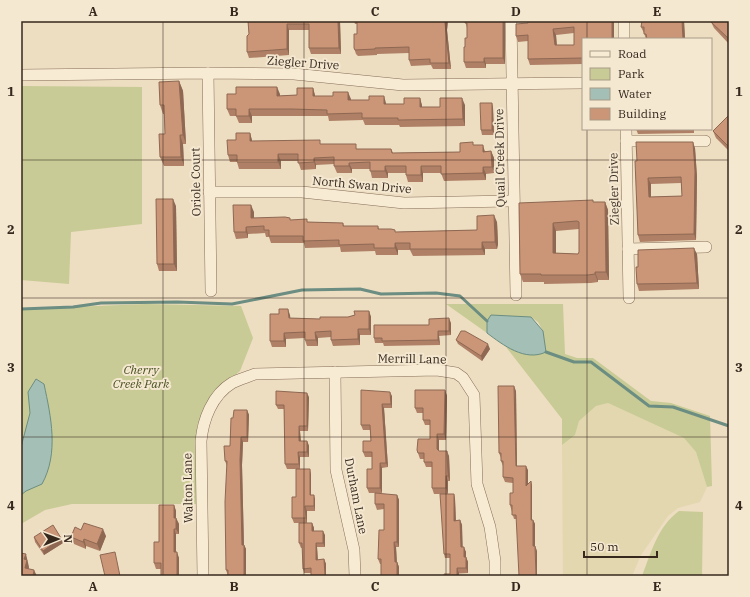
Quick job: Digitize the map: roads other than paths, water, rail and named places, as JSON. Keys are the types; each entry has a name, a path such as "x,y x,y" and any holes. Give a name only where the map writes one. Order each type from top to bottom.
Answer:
{"street":[{"name":"Quail Creek Drive","path":"511,21 513,201 516,295"},
{"path":"624,21 624,38"},
{"name":"Ziegler Drive","path":"21,75 208,73 294,74 403,85 512,85 582,83"},
{"name":"Oriole Court","path":"208,73 211,291"},
{"name":"Ziegler Drive","path":"626,130 629,298"},
{"path":"626,141 705,140"},
{"name":"North Swan Drive","path":"209,192 302,192 404,203 513,201"},
{"path":"628,249 706,247"},
{"name":"Merrill Lane","path":"213,402 231,383 255,374 437,370 456,373 463,378 474,395 478,484 490,527 495,561 495,576"},
{"name":"Durham Lane","path":"335,372 336,470 354,550 356,576"},
{"name":"Walton Lane","path":"203,576 201,442 202,425 213,402"}],"water":[{"path":"491,315 531,317 543,331 546,352 538,355 522,354 507,347 487,333 487,321"},
{"path":"36,379 44,384 51,422 52,447 47,472 42,484 26,491 21,495 21,447 30,413 28,392"}],"waterway":[{"path":"21,309 73,307 101,303 177,302 232,304 302,290 360,289 381,294 436,293 460,296 487,321"},
{"path":"546,352 574,362 591,362 649,406 673,407 729,426"}],"park label":[{"name":"Cherry Creek Park","path":"141,377"}]}
